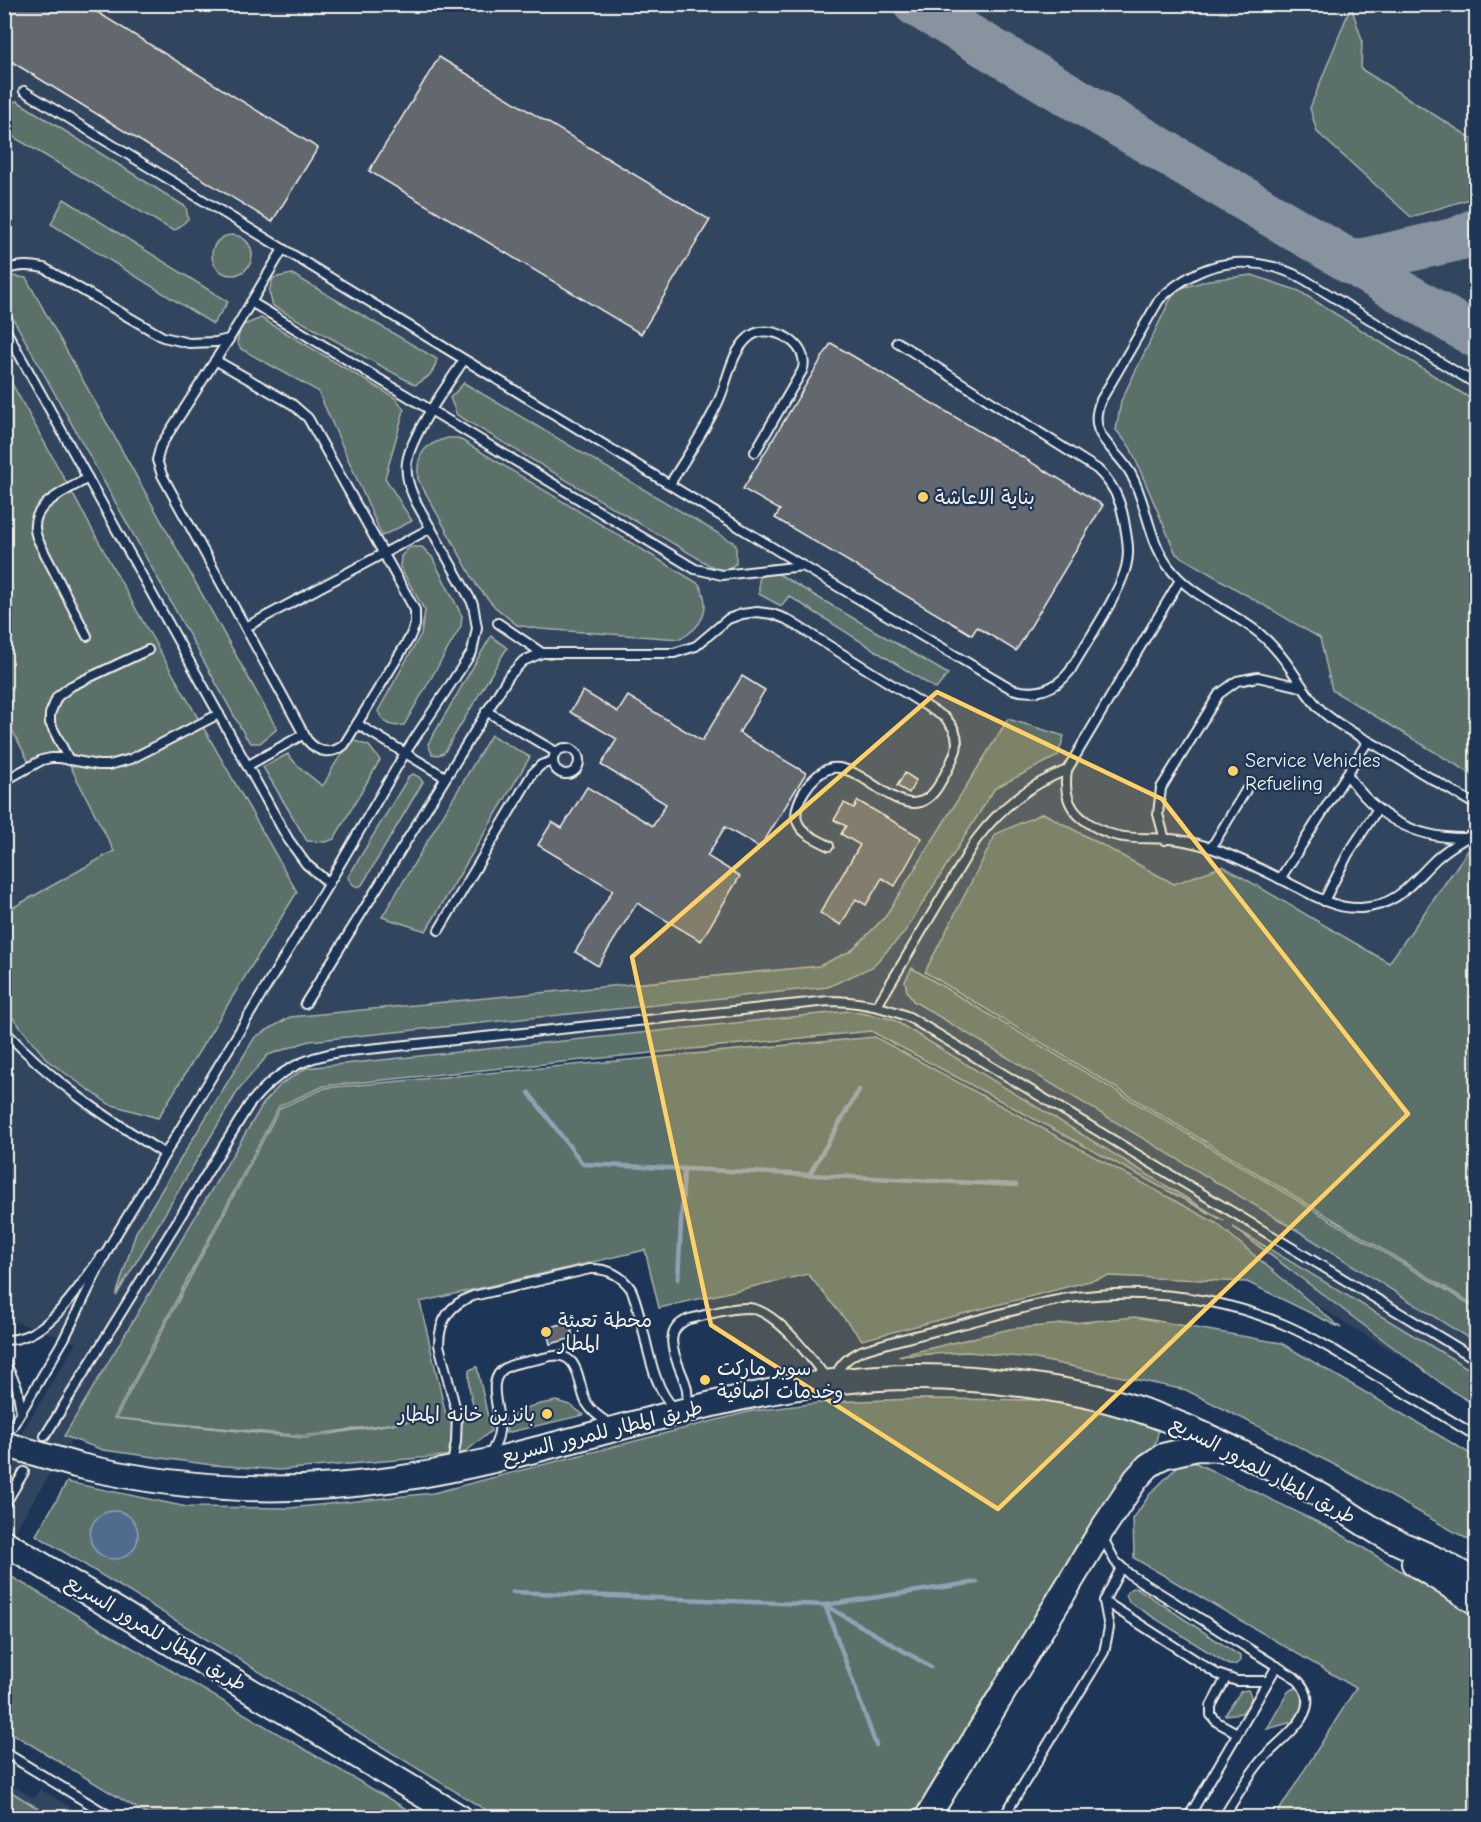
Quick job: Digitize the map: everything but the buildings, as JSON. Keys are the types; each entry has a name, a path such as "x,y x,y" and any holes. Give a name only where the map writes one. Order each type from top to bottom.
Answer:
{"main road":[{"name":"طريق المطار للمرور السريع","path":"8,1436 76,1465 162,1482 255,1488 349,1485 451,1470 682,1412 832,1382 897,1378 959,1379 1021,1385 1082,1394 1140,1408 1172,1420 1245,1455 1318,1495 1386,1537 1431,1557 1470,1591"},
{"path":"927,1818 1101,1531 1136,1479 1148,1466 1163,1456 1197,1448 1232,1449 1245,1455"},
{"name":"طريق المطار للمرور السريع","path":"14,1548 461,1818"}],"lane":[{"path":"24,91 803,566 1012,689 1033,693 1044,691 1063,680 1122,581 1127,562 1128,542 1122,507 1112,486 1087,462 897,342"},
{"path":"215,360 292,404 308,418 412,603 416,618 409,639 344,745 332,752 318,750 312,746 304,734 162,475 157,460 161,445 283,249"},
{"path":"1476,384 1287,270 1239,262 1208,268 1182,280 1159,300 1101,400 1096,420 1102,438 1129,471 1159,551 1180,580 1267,640 1286,661 1301,687 1322,711 1476,805"},
{"path":"4,270 30,265 44,268 151,331 176,341 202,344 229,339"},
{"path":"251,302 695,568 722,575 803,566"},
{"path":"4,327 296,852 329,884"},
{"path":"670,484 719,402 729,370 745,340 764,330 778,334 795,344 802,351 805,361 802,371 755,452"},
{"path":"8,1436 69,1331 110,1245 329,884 405,753 466,662 476,640 476,616 471,598 410,490 407,470 410,449 464,360"},
{"path":"87,636 34,532 34,523 40,508 88,478"},
{"path":"246,627 431,528"},
{"path":"1180,580 1071,760 1067,770 1066,792 1076,812 1084,819 1108,834 1118,837 1178,840 1211,848 1244,860 1324,901 1348,908 1385,903 1407,890 1436,859 1476,832"},
{"path":"304,1004 515,668 523,661 542,653 674,653 696,646 728,619 757,612 772,614 786,619 945,717 954,730 957,744 937,788 926,799 911,803 897,800 840,768 825,770 814,778 797,808 796,819 801,829 829,846"},
{"path":"498,623 542,653"},
{"path":"69,760 50,723 50,714 57,697 71,686 148,650"},
{"path":"1166,840 1158,814 1161,788 1219,694 1237,681 1258,677 1301,687"},
{"path":"439,930 532,774 554,756 486,711"},
{"path":"4,781 42,760 60,758 109,765 131,759 219,714"},
{"path":"357,724 445,777"},
{"path":"247,766 304,734"},
{"path":"1280,879 1368,741"},
{"path":"877,1006 976,840 988,825 1001,810 1032,787 1067,770"},
{"path":"1347,774 1360,793 1390,819 1418,832 1449,838 1465,838"},
{"path":"1211,848 1246,790"},
{"path":"1324,901 1347,854 1377,810"},
{"path":"45,1436 249,1105 270,1082 296,1064 310,1058 340,1052 828,1001 877,1006 909,1017 1476,1359"},
{"path":"4,1030 43,1070 66,1089 90,1107 165,1154"},
{"path":"4,1340 22,1338 45,1326 110,1245"},
{"path":"451,1470 456,1442 455,1400 439,1345 441,1325 450,1309 473,1296 590,1269 613,1273 626,1282 631,1289 660,1388 671,1405 682,1412 687,1390 673,1353 675,1330 689,1319 750,1308 770,1316 832,1382 842,1365 861,1351 1030,1306 1104,1294 1141,1293 1215,1302 1285,1325 1319,1341 1476,1436"},
{"path":"482,1462 494,1448 500,1430 495,1382 501,1371 512,1366 557,1355 568,1358 575,1367 582,1393 590,1408 603,1420 619,1427"},
{"path":"4,1360 17,1387 21,1412"},
{"path":"4,1506 24,1472"},
{"path":"1101,1531 1110,1553 1121,1568 1294,1677 1305,1688 1306,1710 1291,1733 1254,1770 1223,1818"},
{"path":"1003,1818 1104,1652 1109,1628 1104,1601 1121,1568"},
{"path":"1104,1601 1217,1674 1247,1682 1268,1681"},
{"path":"1188,1818 1277,1666"},
{"path":"1226,1678 1211,1706 1211,1715 1217,1722 1237,1733"},
{"path":"4,1752 113,1818"}],"highlighted area":[{"path":"937,692 1162,799 1408,1114 998,1509 711,1325 632,957"}],"shaded area":[{"path":"5,5 1476,5 1476,1401 872,1039 859,1035 845,1033 291,1087 5,1546 4,1462 76,1343 5,1318"},
{"path":"114,1511 131,1518 138,1535 131,1552 114,1559 97,1552 90,1535 97,1518"},
{"path":"4,1780 34,1798 40,1789 87,1817 5,1817"}],"green space":[{"path":"1351,6 1362,40 1361,69 1476,141 1476,197 1411,217 1317,132 1310,108"},
{"path":"17,101 186,207 188,219 177,229 172,230 5,132 5,104"},
{"path":"64,199 228,302 213,324 51,224"},
{"path":"232,235 246,241 252,255 246,269 232,275 218,269 212,255 218,241"},
{"path":"292,274 437,359 432,372 415,385 273,306 269,292 273,278"},
{"path":"1252,275 1299,291 1476,402 1476,777 1332,690 1320,638 1176,554 1130,447 1116,430 1121,401 1175,290 1209,280"},
{"path":"12,276 26,278 277,729 260,743 251,743 246,737 5,304 5,280"},
{"path":"261,318 397,399 404,410 385,478 412,521 382,536 318,391 241,349 237,342 241,326"},
{"path":"4,369 137,611 297,892 158,1118 109,1104 48,1061 5,1008 5,912 114,851 64,754 31,766 9,724 5,725"},
{"path":"464,383 736,544 736,564 721,572 457,415 450,398"},
{"path":"448,438 458,438 699,584 705,601 700,623 680,639 540,629 517,625 495,607 477,586 418,479 418,463 423,451 433,443"},
{"path":"410,547 422,547 432,557 462,616 461,626 404,725 395,726 382,719 378,711 421,634 425,611 400,567 401,556"},
{"path":"775,572 948,674 936,689 789,596 781,606 759,594 759,577"},
{"path":"491,636 507,648 444,753 432,754 428,744"},
{"path":"1008,719 1064,736 1058,756 995,788 904,933 872,967 828,987 309,1041 268,1055 239,1089 116,1296 136,1232 255,1037 290,1017 819,966 851,951 885,917"},
{"path":"491,735 530,757 426,931 382,917"},
{"path":"355,741 369,746 380,760 334,839 326,842 307,841 263,767 288,754 299,767 322,786 345,750"},
{"path":"413,774 423,782 362,885 358,887 348,877 409,776"},
{"path":"1043,813 1174,884 1223,866 1389,963 1472,845 1476,844 1476,1306 925,972 996,834"},
{"path":"912,968 1476,1308 1476,1343 1303,1234 913,1001 907,991 905,981"},
{"path":"849,1011 892,1019 1224,1221 871,1031 324,1086 279,1106 114,1418 305,1438 430,1418 304,1436 116,1418 280,1108 325,1088 875,1037 1216,1223 1341,1328 1247,1282 1109,1276 862,1340 808,1274 659,1308 645,1250 420,1302 446,1415 474,1410 469,1387 469,1370 477,1367 491,1431 465,1452 455,1455 279,1470 212,1465 103,1450 64,1436 263,1104 281,1084 306,1068"},
{"path":"1233,1227 1476,1373 1476,1406 1446,1387"},
{"path":"1135,1317 1281,1343 1476,1457 1476,1544 1339,1467 1186,1390 1031,1358 968,1352 898,1356 1010,1329"},
{"path":"919,1399 1053,1400 1130,1414 1160,1423 1156,1442 1127,1477 915,1817 497,1817 36,1535 67,1482 187,1507 290,1508 433,1493 752,1411 827,1402"},
{"path":"556,1401 570,1405 584,1415 506,1433 508,1424 517,1412 531,1406"},
{"path":"1194,1462 1334,1530 1476,1617 1476,1817 1275,1817 1356,1688 1134,1558 1133,1519 1150,1494 1179,1465"},
{"path":"5,1573 420,1817 151,1817 5,1729"},
{"path":"1136,1587 1240,1656 1240,1661 1235,1665 1229,1665 1129,1602 1126,1595 1129,1590"},
{"path":"1301,1686 1308,1691 1311,1703 1305,1716 1296,1721 1267,1729 1288,1692"},
{"path":"1248,1690 1251,1700 1242,1713 1225,1715 1241,1691"},
{"path":"5,1788 52,1817 5,1817"}],"waterway":[{"path":"809,1175 859,1090"},
{"path":"529,1093 583,1164 1016,1185"},
{"path":"678,1279 684,1169"},
{"path":"513,1592 825,1605 977,1582"},
{"path":"825,1605 876,1745"},
{"path":"825,1605 931,1667"}],"taxiway":[{"path":"915,4 1476,336"},
{"path":"1351,263 1458,239 1476,230"}],"place":[{"name":"بناية الاعاشة","path":"923,497"},
{"name":"Service Vehicles Refueling","path":"1233,771"},
{"name":"محطة تعبئة المطار","path":"546,1332"},
{"name":"سوبر ماركت وخدمات اضافية","path":"705,1380"},
{"name":"بانزين خانه المطار","path":"547,1414"}]}
